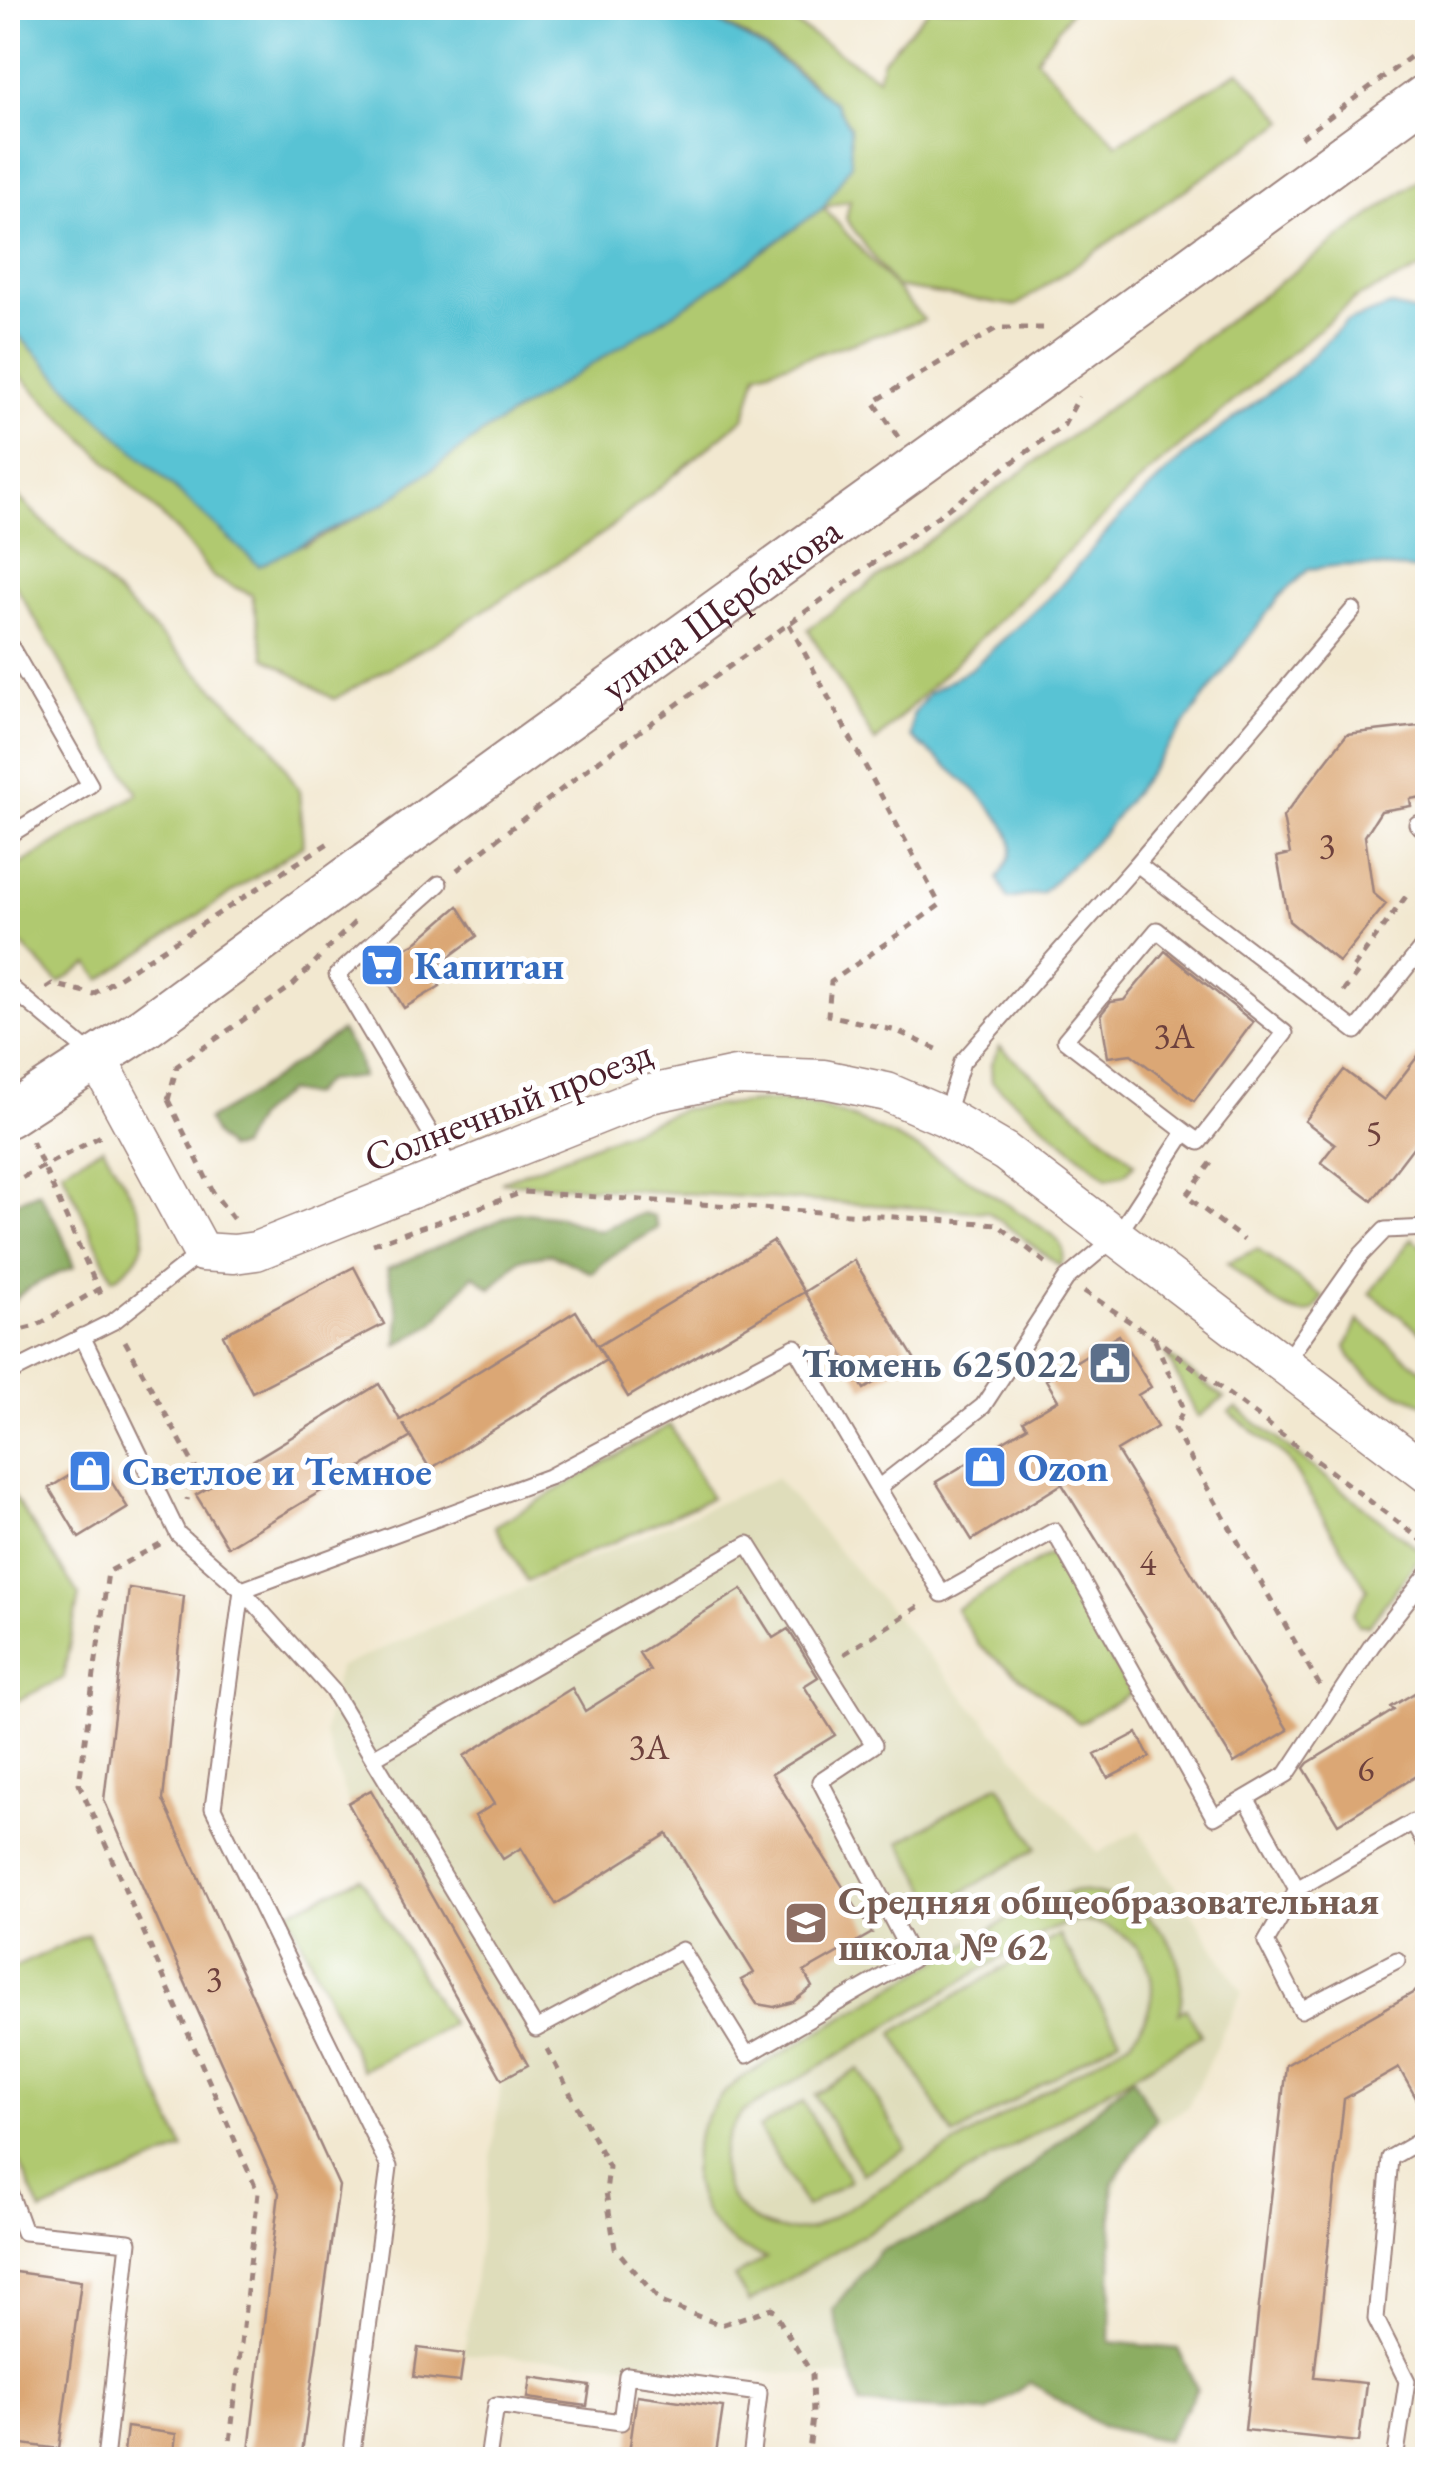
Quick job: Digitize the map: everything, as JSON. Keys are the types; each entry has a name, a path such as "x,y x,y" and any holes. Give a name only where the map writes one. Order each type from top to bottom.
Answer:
{"main road":[{"name":"улица Щербакова","path":"8,1116 98,1060 358,847 1064,382 1428,94"}],"street":[{"path":"98,1060 202,1252"},
{"name":"Солнечный проезд","path":"202,1252 234,1254 256,1250 650,1094 735,1076 824,1079 886,1092 945,1117 1005,1152 1428,1474"}],"lane":[{"path":"945,1117 962,1062 1138,864 1354,610"},
{"path":"8,642 90,785 8,836"},
{"path":"1138,864 1356,1031 1428,940"},
{"path":"439,884 337,975 454,1172"},
{"path":"1157,930 1285,1033 1199,1142 1185,1132 1065,1040 1157,930"},
{"path":"8,985 98,1060"},
{"path":"878,1488 983,1406 1066,1279 1116,1236 1185,1132"},
{"path":"1284,1364 1360,1256 1385,1230 1428,1228"},
{"path":"8,1374 114,1321 202,1252"},
{"path":"82,1336 178,1534 242,1590 332,1690 372,1758 536,2029 682,1950 747,2054 913,1959 820,1781 874,1745 748,1544 372,1758"},
{"path":"242,1590 549,1477 795,1346 942,1594 1054,1531 1214,1817 1287,1774 1372,1645 1428,1574"},
{"path":"242,1590 213,1808 389,2167 351,2460"},
{"path":"1246,1798 1297,1888"},
{"path":"1397,1960 1301,2010 1266,1942 1297,1888 1413,1822 1428,1848"},
{"path":"1395,2460 1407,2381 1376,2320 1390,2158 1428,2136"},
{"path":"8,2188 24,2232 129,2242 105,2460"},
{"path":"488,2460 496,2405 620,2422 627,2375 760,2393 750,2460"}],"path":[{"path":"906,448 874,402 997,328 1044,328"},
{"path":"439,884 589,768 1064,425 1064,382"},
{"path":"938,494 948,510"},
{"path":"789,624 940,905 831,982 828,1015 897,1031 962,1062"},
{"path":"25,1002 52,984 93,994 358,847"},
{"path":"1330,1011 1358,972 1352,968 1410,891"},
{"path":"256,1250 213,1192 168,1100 177,1066 292,986 362,915"},
{"path":"8,1185 168,1100"},
{"path":"1222,1150 1186,1196 1244,1240"},
{"path":"356,1250 524,1192 997,1224 1066,1279 1154,1337 1428,1546"},
{"path":"8,1332 36,1326 97,1290"},
{"path":"1154,1337 1184,1409 1174,1428 1332,1707"},
{"path":"178,1534 108,1572 79,1784 258,2193 228,2460"},
{"path":"824,1666 942,1594"},
{"path":"536,2029 608,2167 606,2192 616,2248 627,2262 662,2302 721,2325 772,2308 812,2374 808,2460"}],"shaded area":[{"name":"Средняя общеобразовательная школа № 62","path":"776,1478 1098,1853 1139,1830 1242,1992 1187,2108 1132,2138 1059,2389 464,2354 502,2079 348,1803 324,1734 338,1668"}],"green space":[{"path":"693,8 771,8 878,78 882,61 930,8 1073,8 1036,59 1117,144 1239,71 1285,121 1016,306 895,287 846,219 850,200 824,208 924,320 757,373 745,417 605,532 440,639 334,699 265,657 252,595 214,578 178,532 8,364 8,324 93,413 304,546 385,503 487,430 701,296 823,208 850,127 800,73 759,44"},
{"path":"1427,174 1427,266 1356,298 1145,476 875,742 808,629"},
{"path":"8,487 271,744 299,791 303,845 101,980 89,964 59,983 8,931 8,872 138,794 8,573"},
{"path":"341,1031 358,1058 362,1077 325,1081 310,1096 287,1091 257,1116 240,1147 228,1149 216,1137 207,1120"},
{"path":"1000,1047 1135,1163 1125,1174 1107,1178 992,1082 991,1064"},
{"path":"766,1101 807,1104 846,1115 908,1143 1053,1235 1063,1249 1060,1266 988,1212 501,1182 683,1109"},
{"path":"103,1147 134,1200 144,1233 141,1249 131,1264 113,1279 62,1170"},
{"path":"39,1192 60,1229 74,1267 22,1293 11,1305 8,1320 8,1205"},
{"path":"518,1212 560,1217 598,1231 643,1213 654,1216 658,1228 610,1257 592,1273 551,1254 520,1259 491,1288 473,1275 433,1324 397,1345 399,1316 387,1269"},
{"path":"1412,1238 1427,1250 1427,1337 1370,1293"},
{"path":"1257,1249 1323,1297 1315,1309 1294,1312 1282,1306 1227,1263"},
{"path":"1358,1320 1427,1374 1427,1406 1380,1384 1359,1368 1346,1347"},
{"path":"1166,1354 1224,1398 1198,1417"},
{"path":"1237,1408 1423,1553 1369,1625 1358,1625 1353,1614 1367,1589 1287,1458 1229,1412"},
{"path":"670,1425 711,1498 527,1581 495,1526"},
{"path":"8,1488 79,1595 63,1678 8,1705"},
{"path":"1050,1554 1131,1693 1079,1723 979,1646 956,1609"},
{"path":"999,1784 1037,1848 938,1907 900,1842"},
{"path":"361,1878 451,2024 362,2070 288,1912"},
{"path":"1074,1891 1121,1901 1141,1912 1158,1926 1170,1944 1179,1964 1182,1987 1179,2013 1186,2009 1201,2035 749,2302 734,2277 766,2258 737,2245 715,2226 701,2203 694,2177 695,2151 703,2124 718,2100 741,2078 1032,1905","holes":["1077,1921 1120,1933 1135,1946 1146,1962 1151,1980 1151,2000 1131,2040 812,2229 786,2230 763,2225 731,2198 722,2157 729,2134 743,2112 1046,1931"]},
{"path":"88,1934 184,2149 41,2212 8,2136 8,1970"},
{"path":"1059,1935 1120,2038 954,2136 893,2033"},
{"path":"859,2069 906,2148 862,2174 815,2095"},
{"path":"1133,2077 1156,2119 1113,2182 1110,2342 1178,2349 1197,2389 1167,2441 1101,2426 1030,2382 987,2412 860,2404 833,2310 880,2251 983,2209"},
{"path":"803,2102 850,2181 806,2207 759,2128"}],"water":[{"path":"18,8 693,8 767,50 835,103 850,127 851,164 823,208 701,296 487,430 385,503 259,566 93,413 8,324 8,59"},
{"path":"1391,306 1427,314 1427,570 1345,565 1309,569 1279,597 1103,834 1042,893 1008,899 998,879 1012,849 1009,835 972,788 911,737 913,715 929,693 972,668 1055,592 1119,518 1184,456 1291,376 1346,322"}],"building":[{"path":"1428,725 1428,796 1410,799 1411,806 1381,811 1365,836 1373,893 1386,904 1339,962 1289,921 1277,857 1290,854 1283,817 1347,734"},
{"path":"458,906 477,936 430,971 440,986 404,1008 376,962 414,944"},
{"path":"1165,951 1253,1022 1194,1101 1131,1054 1108,1057 1101,1014 1111,1002 1124,1000"},
{"path":"1428,1043 1428,1156 1414,1146 1372,1201 1321,1162 1335,1144 1305,1121 1344,1070 1384,1100"},
{"path":"773,1241 804,1292 628,1397 598,1346"},
{"path":"854,1260 914,1358 864,1389 804,1292"},
{"path":"354,1267 384,1324 252,1392 223,1335"},
{"path":"576,1311 606,1360 430,1469 411,1437 228,1547 196,1495 379,1384 400,1420"},
{"path":"1119,1335 1151,1387 1138,1395 1157,1427 1117,1451 1288,1730 1234,1763 1062,1484 972,1540 936,1482 1027,1427 1023,1421 1058,1400 1046,1380"},
{"path":"97,1459 128,1508 79,1538 49,1488"},
{"path":"129,1588 184,1596 163,1800 339,2186 301,2460 248,2460 279,2193 104,1800"},
{"path":"742,1589 773,1638 788,1629 818,1677 804,1686 835,1735 772,1774 872,1933 804,1972 812,1987 793,2002 774,2007 757,2004 741,1980 754,1973 667,1834 556,1904 521,1848 503,1859 475,1816 494,1804 464,1756 572,1688 585,1711 650,1670 639,1653"},
{"path":"1428,1685 1428,1769 1338,1824 1304,1768"},
{"path":"1137,1733 1150,1757 1108,1778 1095,1755"},
{"path":"371,1790 528,2065 502,2079 348,1803"},
{"path":"1418,1990 1428,2007 1428,2119 1399,2068 1344,2099 1314,2378 1366,2383 1359,2442 1245,2430 1286,2065"},
{"path":"8,2271 81,2281 59,2449 8,2442"},
{"path":"418,2348 464,2354 460,2382 414,2377"},
{"path":"531,2377 590,2386 587,2406 528,2398"},
{"path":"637,2395 723,2407 715,2460 628,2460"},
{"path":"127,2427 176,2434 173,2460 123,2460"}],"place":[{"name":"Капитан","path":"382,965"},
{"name":"Тюмень 625022","path":"1110,1363"},
{"name":"Ozon","path":"985,1467"},
{"name":"Светлое и Темное","path":"90,1471"},
{"name":"Средняя общеобразовательная школа № 62","path":"806,1923"}]}
